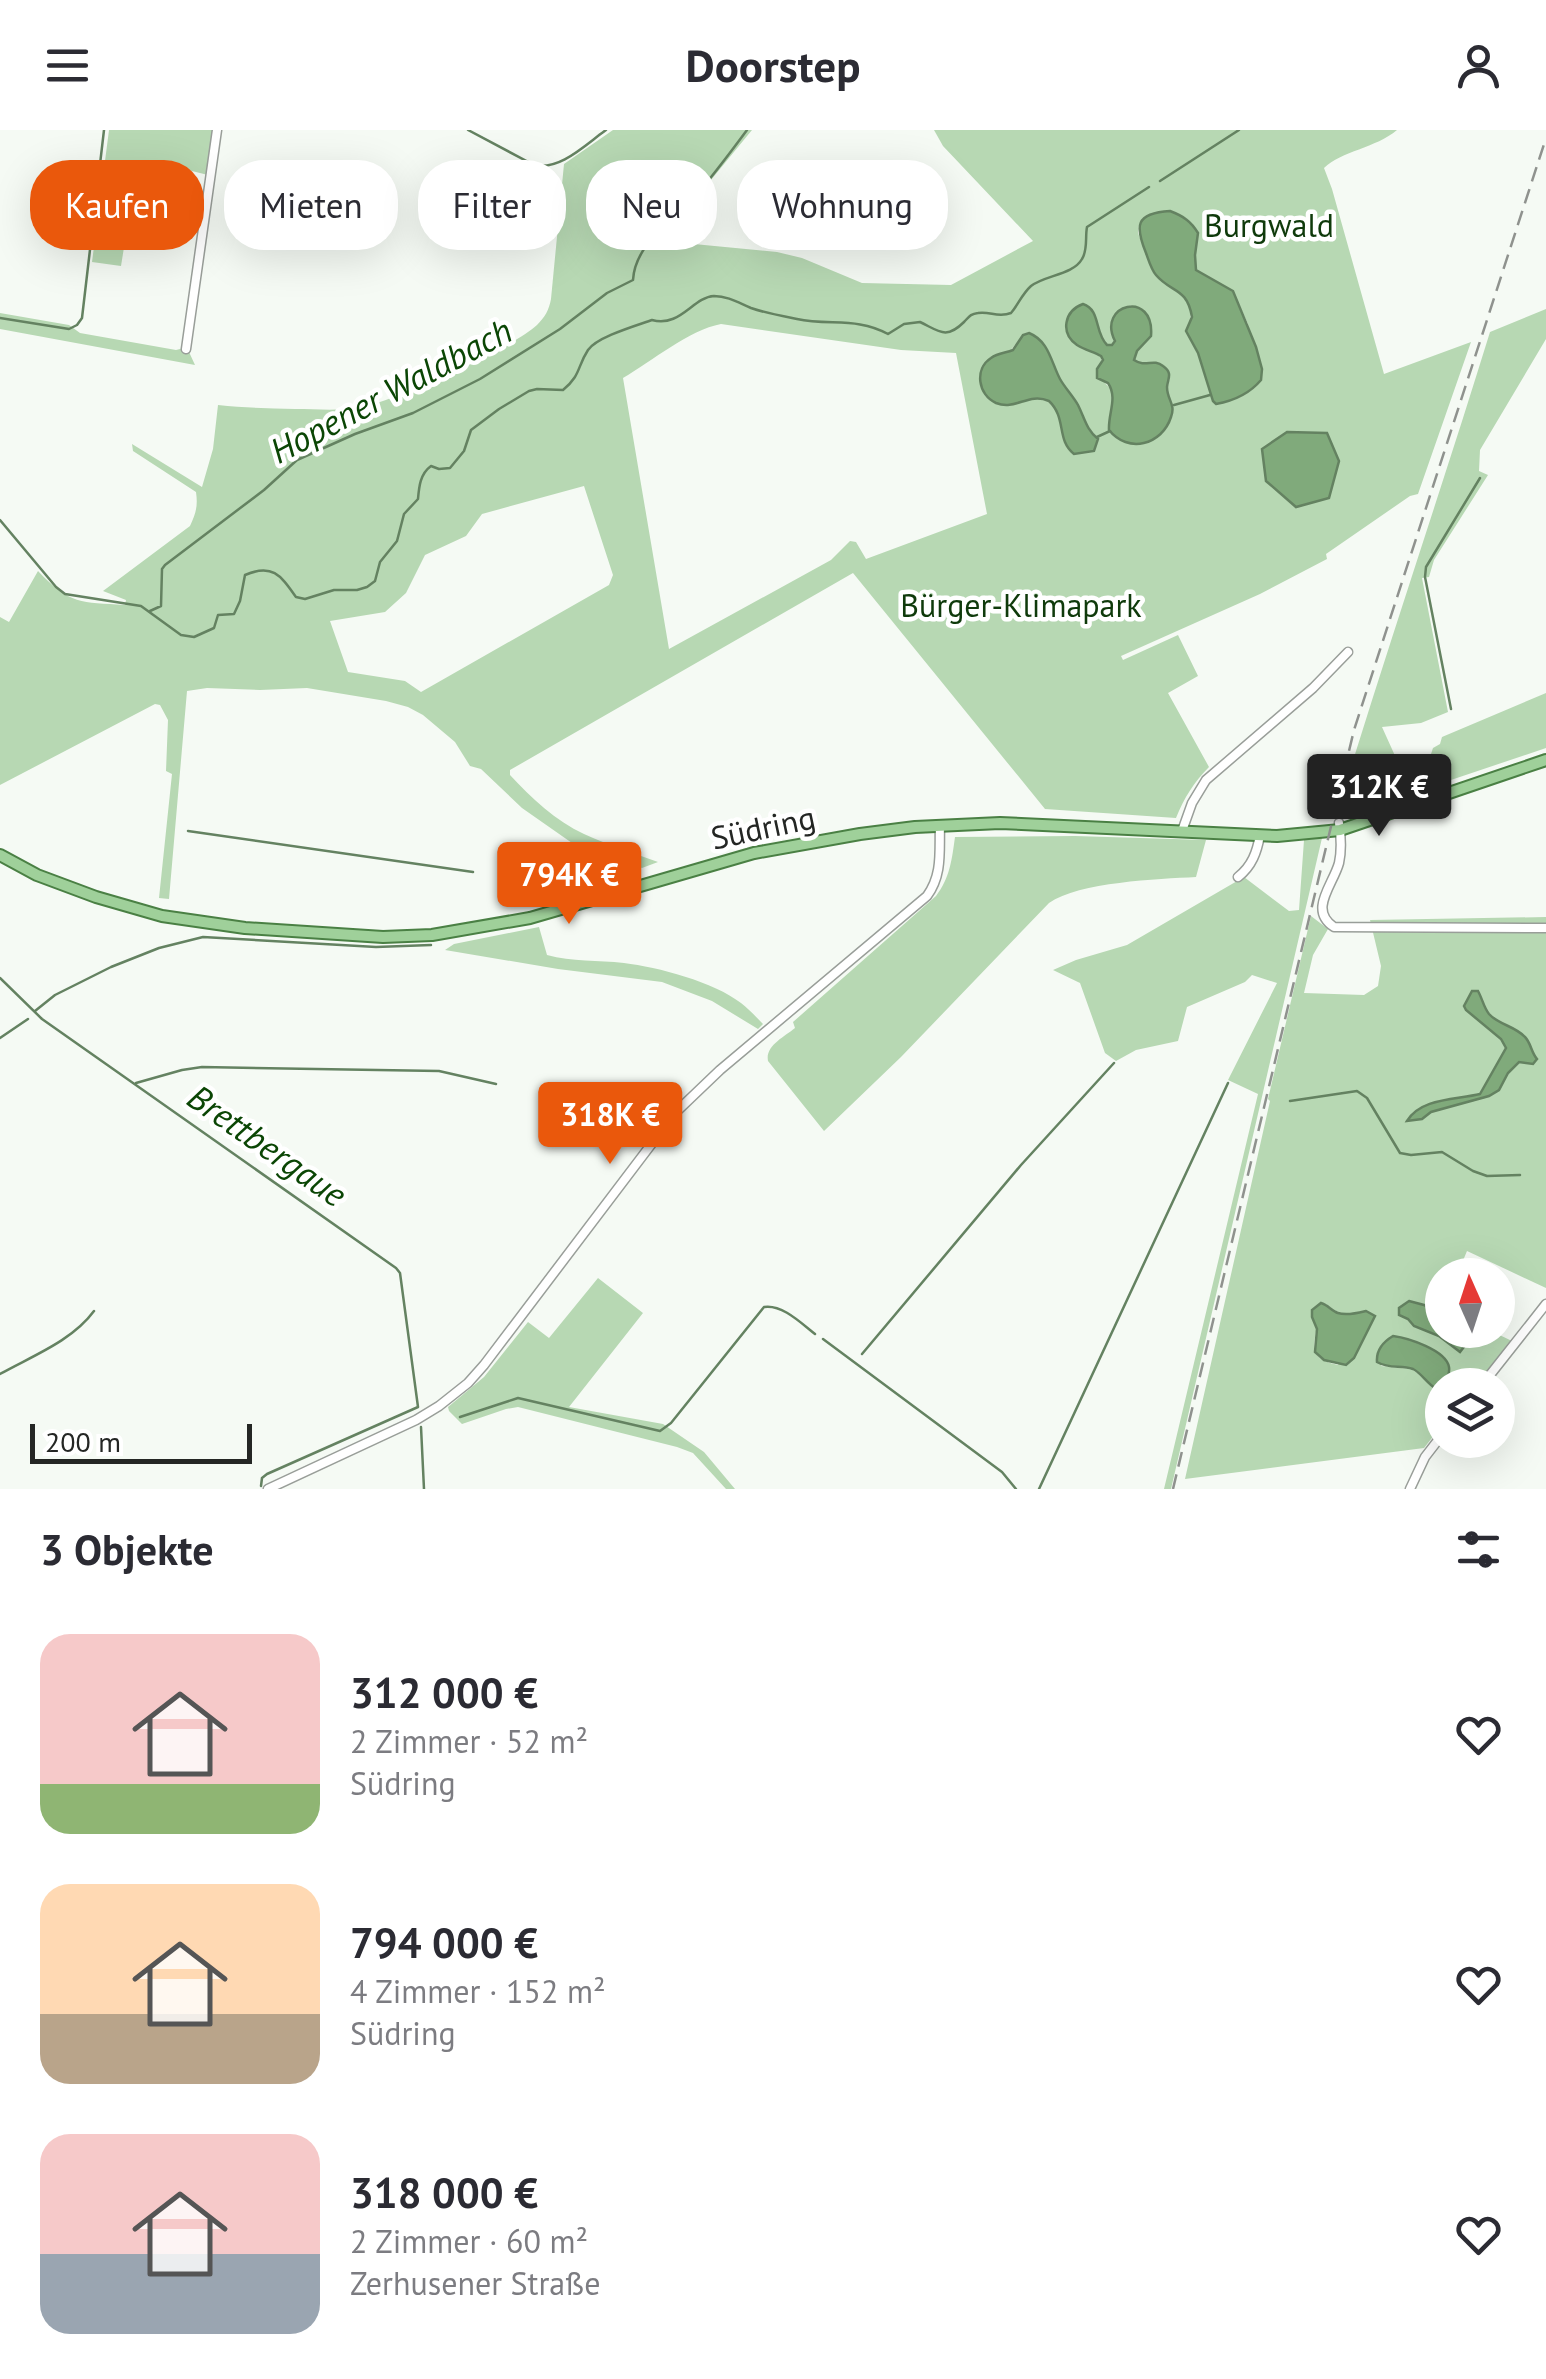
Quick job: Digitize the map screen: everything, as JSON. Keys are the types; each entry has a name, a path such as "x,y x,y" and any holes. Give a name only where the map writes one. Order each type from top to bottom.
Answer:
{"main road":[{"name":"Südring","path":"0,856 96,898 162,916 246,928 408,936 530,918 754,853 860,834 1000,823 1308,834 1546,760"}],"street":[{"path":"186,349 217,130"},
{"path":"1182,831 1206,780 1348,652"},
{"path":"268,1489 416,1420 468,1382 674,1113 927,896 940,867 940,825"},
{"path":"1340,826 1340,858 1321,911 1334,928 1546,928"},
{"path":"1238,877 1255,856 1260,835"},
{"path":"1495,1368 1546,1304"},
{"path":"1410,1489 1425,1457"}],"green space":[{"path":"109,130 213,130 208,175 204,174 204,160 105,160"},
{"path":"613,130 752,130 717,173 717,160 586,160 586,250 717,250 717,246 802,258 862,283 951,285 1033,241 943,146 934,130 1397,130 1324,168 1384,374 1471,342 1418,494 1326,554 1327,559 1260,594 1121,656 1123,660 1178,635 1198,676 1168,693 1209,767 1176,818 1045,809 853,573 510,770 526,792 564,823 658,862 642,868 572,843 522,808 481,769 470,766 455,742 423,715 386,701 307,688 187,691 169,899 159,898 172,774 166,771 168,720 160,705 155,704 0,785 0,617 9,622 38,571 77,600 125,605 126,600 103,591 190,526 194,517 196,492 133,451 132,444 202,487 213,449 218,405 333,410 373,404 503,348 537,325 550,303 555,250 566,250 566,163","holes":["1170,211 1194,227 1196,270 1233,291 1248,324 1255,387 1233,399 1213,401 1189,337 1191,309 1176,289 1153,272 1138,233 1139,225 1147,217","1131,305 1149,339 1134,360 1142,365 1153,362 1170,377 1169,397 1157,438 1135,445 1112,403 1113,391 1102,380 1101,356 1071,338 1067,325 1068,315 1096,316 1099,335 1107,345 1112,345","721,324 901,350 956,353 987,514 866,559 856,542 850,541 831,560 669,649 623,378 709,327","1041,340 1085,425 1096,436 1062,434 1055,407 1044,399 1018,403 989,359 1009,352 1015,345","584,486 613,575 609,585 421,692 405,681 348,672 330,621 385,612 406,593 425,555 466,536 482,514"]},
{"path":"94,250 124,250 121,266 92,262"},
{"path":"1546,309 1546,339 1480,450 1479,471 1488,475 1434,560 1429,577 1422,578 1448,712 1421,723 1382,727 1401,769 1426,761 1436,785 1367,811 1336,816 1490,332"},
{"path":"0,313 69,325 80,333 176,350 184,348 195,365 0,329"},
{"path":"1546,693 1546,748 1442,783 1430,757 1442,737"},
{"path":"955,837 1206,840 1196,877 1099,886 1049,903 824,1131 768,1061 772,1046 795,1028 793,1022 936,896 947,875"},
{"path":"1322,838 1171,1489 1164,1489 1258,1094 1228,1080 1277,983 1252,975 1245,982 1187,1007 1178,1041 1136,1050 1116,1061 1105,1053 1080,983 1053,970 1127,945 1244,877 1289,911 1299,910 1304,840"},
{"path":"1311,916 1328,929 1313,955 1304,993 1364,995 1378,986 1381,966 1370,920 1546,917 1546,1288 1515,1273 1515,1258 1482,1258 1467,1251 1464,1258 1425,1258 1425,1306 1408,1319 1425,1330 1425,1348 1393,1336 1381,1366 1412,1369 1425,1380 1424,1448 1185,1479","holes":["1326,1304 1336,1311 1366,1311 1338,1365 1320,1358 1315,1348 1315,1335"]},
{"path":"539,927 547,955 638,965 685,977 730,995 763,1024 758,1029 712,1001 662,982 445,950 454,944"},
{"path":"598,1278 643,1313 569,1407 663,1424 704,1452 735,1489 726,1489 693,1453 677,1447 518,1407 462,1424 449,1411 448,1407 484,1377 528,1322 549,1338"},
{"path":"1425,1348 1455,1348 1460,1352 1463,1348 1506,1348 1490,1368 1449,1368"}],"shaded area":[{"path":"1170,211 1186,219 1198,233 1196,270 1233,291 1256,347 1261,380 1229,401 1213,401 1198,353 1186,331 1192,317 1190,307 1182,295 1154,273 1142,244 1140,228 1144,218"},
{"path":"1083,304 1093,311 1107,345 1115,341 1111,328 1119,311 1136,307 1150,321 1151,336 1134,360 1156,363 1168,371 1167,391 1172,409 1167,427 1152,440 1125,442 1109,430 1112,394 1108,383 1097,378 1103,360 1077,345 1066,329 1068,317"},
{"path":"1029,333 1045,347 1088,428 1098,439 1094,451 1074,454 1068,448 1058,414 1049,401 1035,399 1003,405 985,394 980,375 986,363 1013,350"},
{"path":"1287,432 1327,433 1339,461 1329,498 1296,507 1266,481 1262,449"},
{"path":"1472,991 1478,991 1493,1018 1525,1037 1537,1059 1533,1064 1519,1062 1499,1090 1489,1096 1407,1121 1430,1104 1480,1094 1506,1048 1501,1039 1466,1010 1464,1006"},
{"path":"1409,1301 1425,1306 1425,1330 1399,1315 1399,1308"},
{"path":"1321,1303 1341,1314 1366,1311 1375,1316 1354,1358 1346,1365 1324,1360 1315,1352 1317,1329 1312,1310"},
{"path":"1393,1336 1417,1342 1441,1355 1449,1368 1425,1368 1425,1379 1413,1369 1377,1362 1386,1341"}],"waterway":[{"path":"0,318 69,329 82,318 104,130"},
{"path":"468,130 534,165 544,166 572,155 606,130"},
{"name":"Hopener Waldbach","path":"150,611 161,606 165,565 297,460 413,413 480,379 560,329 607,293 633,280 647,245 693,199 747,130"},
{"path":"1160,181 1239,130"},
{"path":"0,520 65,594 141,606 181,635 194,637 214,628 218,615 234,614 245,575 255,572 275,574 296,597 305,599 334,590 357,590 375,581 380,562 397,541 404,514 418,499 427,469 450,468 464,451 471,430 529,391 563,390 576,375 588,350 608,336 652,320 671,320 714,296 774,314 865,325 888,334 904,324 920,322 938,331 952,331 975,313 1011,313 1031,286 1078,264 1085,252 1087,227 1149,187"},
{"path":"1174,405 1210,395"},
{"path":"1097,437 1110,431"},
{"path":"1451,709 1426,567 1480,478"},
{"path":"188,831 473,872"},
{"path":"35,1011 55,995 111,967 159,948 203,937 376,947 431,945"},
{"name":"Brettbergaue","path":"0,978 42,1019 400,1273 418,1407 267,1474 261,1486"},
{"path":"0,1038 28,1019"},
{"path":"862,1354 1021,1165 1114,1063"},
{"path":"136,1083 202,1067 439,1071 496,1084"},
{"path":"1039,1489 1228,1083"},
{"path":"1290,1101 1357,1091 1367,1098 1400,1153 1442,1152 1487,1176 1520,1175"},
{"name":"Brettbergaue","path":"460,1417 518,1398 660,1431 671,1423 764,1307 784,1311 815,1334"},
{"path":"0,1374 63,1339 94,1311"},
{"name":"Brettbergaue","path":"823,1339 1002,1472 1016,1489"},
{"path":"421,1427 424,1489"}],"railway":[{"path":"1173,1489 1354,730 1546,138"}],"park label":[{"name":"Burgwald","path":"1269,226"},
{"name":"Bürger-Klimapark","path":"1021,606"}]}
